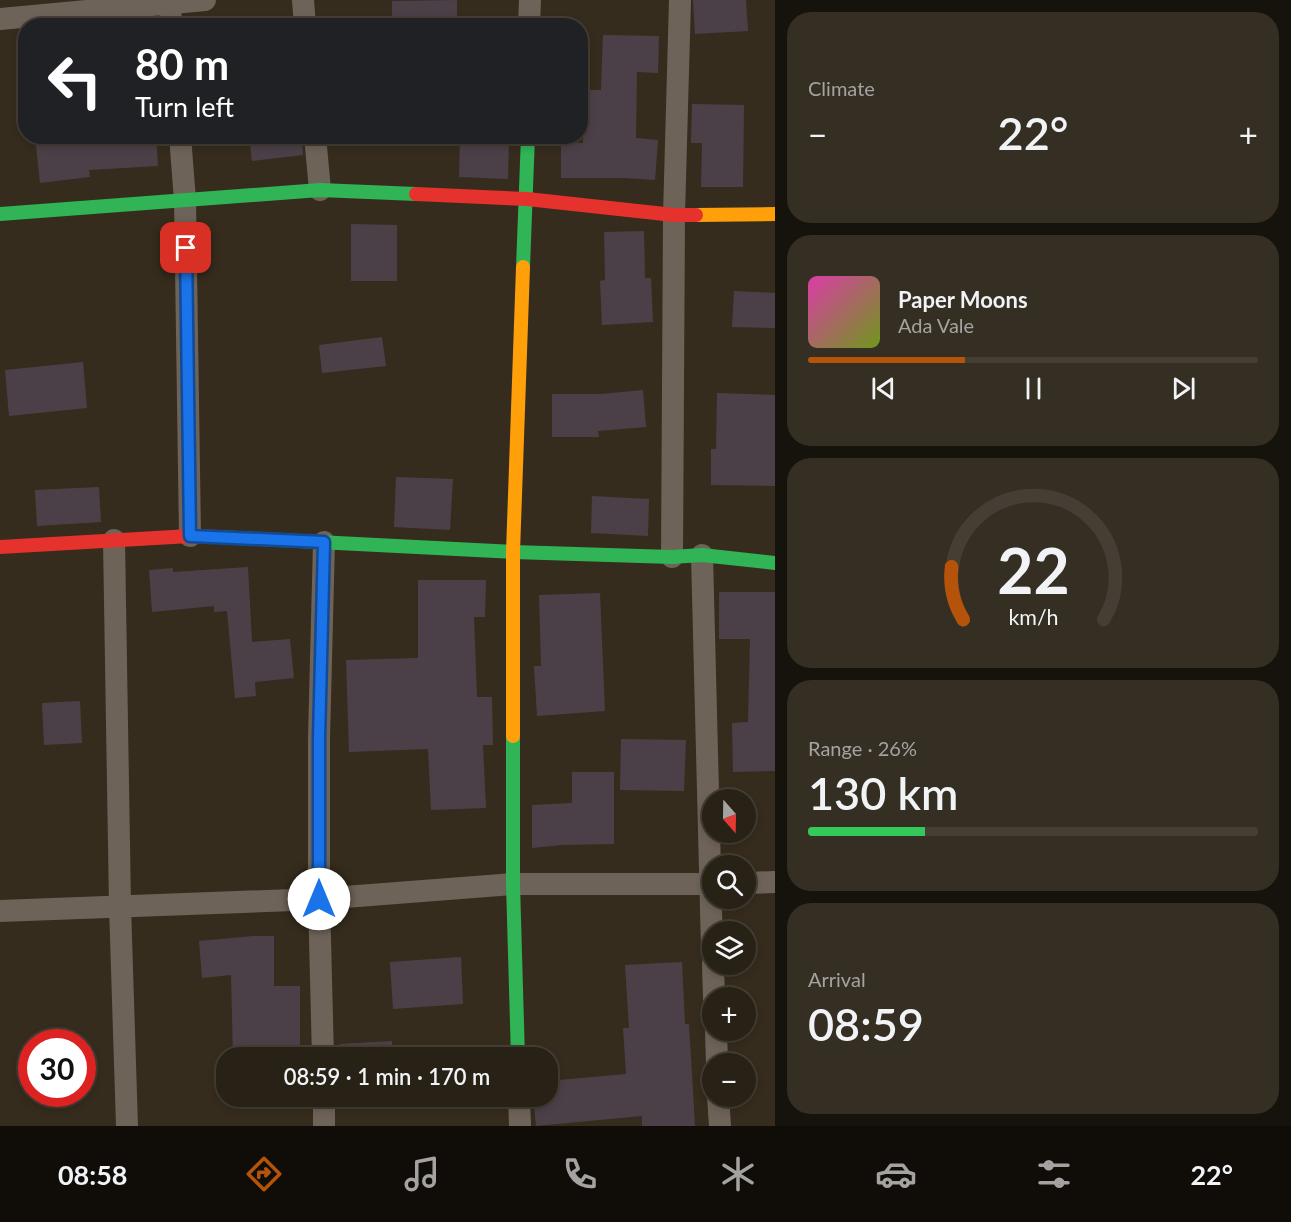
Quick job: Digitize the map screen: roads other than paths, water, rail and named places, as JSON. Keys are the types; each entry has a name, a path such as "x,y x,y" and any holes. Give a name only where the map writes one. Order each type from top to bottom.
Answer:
{"street":[{"path":"0,19 205,0"},
{"path":"303,0 304,18"},
{"path":"530,0 530,18"},
{"path":"672,556 674,215 680,0"},
{"path":"170,3 171,18"},
{"path":"181,144 185,200 190,536"},
{"path":"316,144 320,190"},
{"path":"518,1047 513,884 513,552 528,144"},
{"path":"0,214 320,190 527,199 674,215 775,214"},
{"path":"0,547 190,536 513,552 702,555 775,563"},
{"path":"114,540 120,906 127,1126"},
{"path":"323,1047 319,899 319,738 324,542"},
{"path":"702,555 710,855"},
{"path":"756,883 775,882"},
{"path":"0,911 319,899 513,884 702,884"},
{"path":"324,1107 324,1126"},
{"path":"519,1107 520,1126"},
{"path":"719,1107 720,1126"}]}
